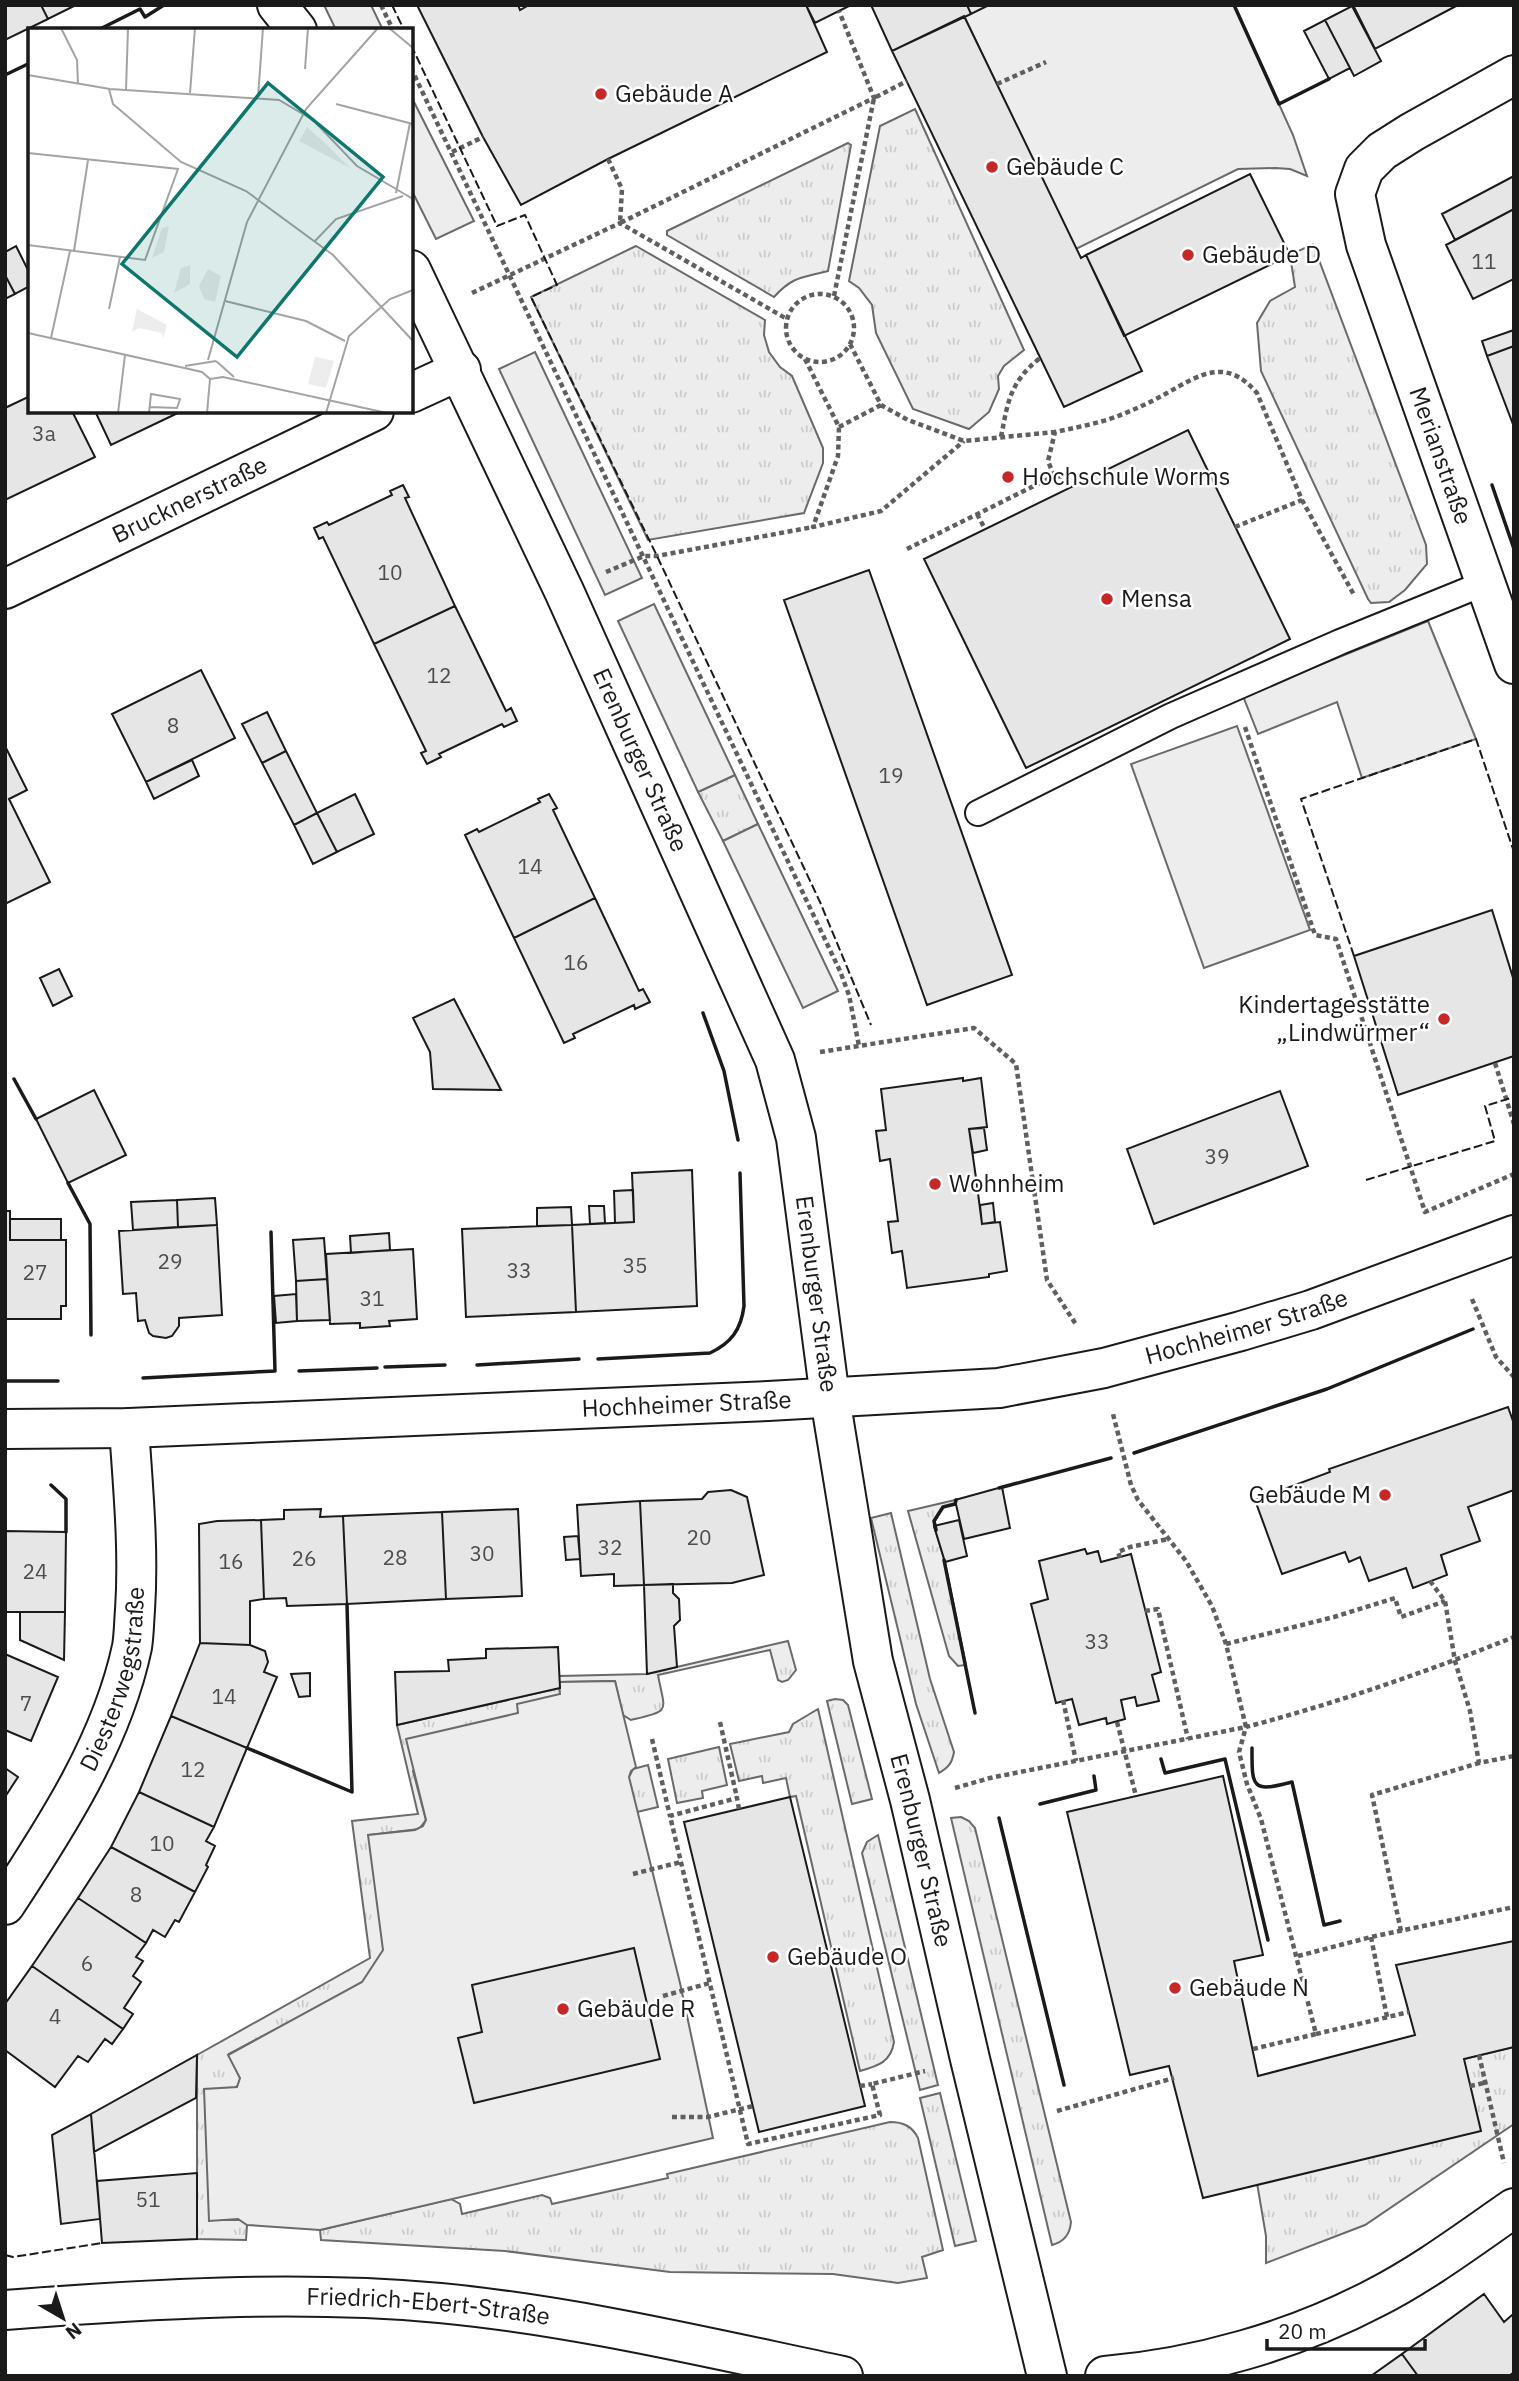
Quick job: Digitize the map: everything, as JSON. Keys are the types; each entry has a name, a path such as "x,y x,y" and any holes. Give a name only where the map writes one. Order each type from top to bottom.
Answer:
{"street":[{"path":"277,5 295,28"},
{"path":"288,5 296,28"},
{"name":"Merianstraße","path":"1514,75 1382,151 1364,169 1355,194 1366,245 1514,664"},
{"name":"Erenburger Straße","path":"413,274 461,370 564,591 775,1060 796,1138 830,1398 873,1661 910,1800 1047,2376"},
{"path":"413,392 461,370"},
{"name":"Brucknerstraße","path":"5,589 370,413"},
{"name":"Hochheimer Straße","path":"5,1429 129,1428 830,1398 999,1388 1104,1368 1311,1310 1514,1235"},
{"name":"Diesterwegstraße","path":"5,1905 84,1774 104,1733 124,1678 132,1644 137,1574 129,1428"},
{"path":"1105,2376 1176,2366 1227,2354 1328,2320 1376,2298 1514,2208"},
{"name":"Friedrich-Ebert-Straße","path":"5,2309 272,2296 440,2304 620,2329 843,2376"}],"lane":[{"path":"978,813 1171,716 1340,642 1485,583"}],"path":[{"path":"381,5 392,28"},
{"path":"834,296 874,98 839,11"},
{"path":"996,84 1046,62"},
{"path":"413,72 840,971 849,995 859,1046"},
{"path":"431,312 620,223 907,81"},
{"path":"452,152 483,137"},
{"path":"608,159 622,189 620,223"},
{"path":"620,223 787,319"},
{"path":"821,294 834,296 845,304 853,319 850,344 846,352 831,361 814,362 805,359 798,355 788,341 785,331 787,319 802,299 821,294"},
{"path":"850,344 881,405 908,420 964,441 1055,432 1119,416 1203,373 1219,371 1246,380 1257,393 1302,500 1363,611 1340,642"},
{"path":"1001,437 1009,397 1020,377 1040,358"},
{"path":"805,359 839,427 838,456 813,527"},
{"path":"839,427 881,405"},
{"path":"1054,476 1048,461 1055,432"},
{"path":"657,556 813,527 881,511 964,441"},
{"path":"907,549 1054,476 1088,478"},
{"path":"1236,527 1302,500"},
{"path":"977,514 985,529"},
{"path":"1232,689 1315,935 1336,939 1425,1212 1514,1174"},
{"path":"775,1060 974,1028 1016,1065 1047,1280 1104,1368 1131,1485 1138,1500 1199,1581 1212,1606 1226,1644 1246,1727 1239,1752 1247,1784 1261,1819 1316,2035"},
{"path":"1495,1063 1514,1124"},
{"path":"1456,1255 1481,1325 1496,1357 1514,1377"},
{"path":"1120,1558 1118,1552 1130,1547 1168,1539"},
{"path":"1430,1581 1445,1601 1454,1661 1470,1711 1479,1763"},
{"path":"1226,1644 1334,1617 1395,1598 1401,1617 1445,1601"},
{"path":"1145,1611 1158,1609 1188,1739"},
{"path":"910,1800 990,1778 1246,1727 1312,1709 1454,1661 1514,1637"},
{"path":"1063,1700 1076,1761"},
{"path":"720,1722 739,1809"},
{"path":"1117,1722 1136,1796"},
{"path":"652,1739 748,2144 880,2115 873,2084"},
{"path":"1401,1931 1371,1796 1479,1763 1514,1756"},
{"path":"670,1815 737,1798"},
{"path":"633,1874 681,1862"},
{"path":"1297,1956 1371,1937 1514,1907"},
{"path":"1371,1937 1387,2017"},
{"path":"663,1996 710,1983"},
{"path":"1253,2049 1409,2012"},
{"path":"1479,2055 1504,2164"},
{"path":"860,2086 970,2059"},
{"path":"1057,2111 1174,2078"},
{"path":"1470,2086 1484,2082"},
{"path":"672,2117 708,2117 753,2106"}],"green space":[{"path":"915,109 1024,350 1004,366 998,376 999,389 989,412 969,429 913,409 876,333 872,305 859,288 849,281 880,126"},
{"path":"848,143 851,145 828,271 793,281 774,297 667,235 667,231"},
{"path":"1313,244 1426,545 1427,564 1405,590 1389,602 1371,603 1368,599 1261,371 1257,323 1270,301 1295,287 1290,255"},
{"path":"636,246 765,320 764,335 769,352 780,367 792,376 823,448 823,463 804,513 648,540 531,297"},
{"path":"735,775 758,824 723,841 698,792"},
{"path":"955,1500 955,1504 943,1507 934,1526 945,1562 966,1665 958,1666 949,1656 908,1511"},
{"path":"891,1513 930,1679 954,1752 950,1764 939,1773 916,1704 871,1518"},
{"path":"788,1641 796,1670 788,1680 778,1680 770,1650 658,1675 662,1708 654,1714 631,1720 623,1715 615,1681 559,1682 559,1676 647,1674"},
{"path":"560,1688 560,1701 518,1713 413,1771 426,1820 419,1829 369,1835 417,1954 229,2054 240,2084 234,2088 209,2220 242,2220 247,2225 246,2240 197,2239 197,2055 370,1958 352,1821 418,1814 397,1725"},
{"path":"843,1700 848,1705 872,1799 852,1804 827,1701"},
{"path":"818,1709 894,2042 887,2059 860,2071 796,1796 790,1797 786,1778 763,1783 762,1776 739,1781 730,1744 789,1732 793,1724"},
{"path":"719,1747 727,1785 702,1791 703,1798 677,1803 668,1759"},
{"path":"648,1765 658,1807 450,1857 629,1777 633,1769"},
{"path":"961,1817 975,1828 1071,2222 1066,2237 1052,2245 951,1818"},
{"path":"878,1835 938,2085 920,2090 862,1853 867,1842"},
{"path":"1514,2047 1514,2124 1365,2225 1266,2263 1266,2236 1257,2183 1464,2059"},
{"path":"940,2093 976,2241 955,2246 920,2098"},
{"path":"890,2122 907,2126 918,2138 943,2250 922,2257 927,2278 898,2283 833,2274 670,2272 505,2251 321,2240 320,2230 451,2199 460,2204 462,2214 542,2195 550,2198 552,2204"}],"shaded area":[{"path":"324,5 371,5 382,28 335,28"},
{"path":"988,5 1234,5 1293,135 1307,176 1290,169 1238,169 1076,249 964,16"},
{"path":"413,100 474,221 436,239 413,193"},
{"path":"535,352 642,578 605,595 499,369"},
{"path":"654,604 735,775 698,792 618,621"},
{"path":"1428,621 1476,739 1362,778 1337,702 1258,734 1243,696"},
{"path":"1237,726 1310,930 1204,968 1131,764"},
{"path":"758,824 838,991 803,1008 723,841"},
{"path":"615,1681 636,1767 629,1777 680,1983 713,2138 320,2230 247,2225 238,2219 209,2221 204,2089 237,2087 240,2078 228,2055 362,1982 383,1950 368,1835 415,1830 423,1826 426,1820 406,1739 518,1713 517,1704 560,1694 559,1682"}],"building":[{"path":"5,5 41,5 48,19 5,40"},
{"path":"41,5 76,5 48,19"},
{"name":"Gebäude A","path":"417,5 518,5 520,10 529,5 806,5 827,52 608,159 521,205 483,137"},
{"path":"806,5 851,5 815,23"},
{"path":"871,5 967,5 971,14 892,51"},
{"path":"967,5 989,5 971,14"},
{"path":"1353,5 1458,5 1375,49"},
{"path":"1352,6 1381,61 1354,76 1325,20"},
{"name":"Gebäude C","path":"964,16 1081,258 1086,255 1142,371 1064,407 892,51"},
{"path":"1325,20 1350,68 1329,79 1304,31"},
{"name":"Gebäude D","path":"1250,174 1290,255 1124,336 1086,255"},
{"path":"1514,176 1514,209 1455,240 1442,214"},
{"path":"1514,209 1514,279 1473,299 1446,245"},
{"path":"16,246 28,270 28,287 15,294 5,275 5,252"},
{"path":"5,275 15,294 5,299"},
{"path":"1514,330 1514,346 1487,356 1482,341"},
{"path":"1514,346 1514,427 1487,356"},
{"path":"28,397 28,413 73,413 95,457 5,500 5,408"},
{"path":"96,413 178,413 111,445"},
{"name":"Mensa","path":"1188,430 1290,639 1026,768 924,559"},
{"path":"403,485 409,497 405,498 455,606 374,644 323,537 319,539 314,528 327,522 329,525 392,495 390,491"},
{"path":"869,570 1012,975 927,1005 784,600"},
{"path":"455,606 506,711 511,708 517,721 504,727 502,724 439,754 441,757 427,764 421,753 426,751 374,644"},
{"path":"201,670 235,738 146,782 112,714"},
{"path":"267,712 286,751 262,763 242,724"},
{"path":"5,746 27,790 9,799 50,882 5,904"},
{"path":"286,751 317,813 294,825 262,763"},
{"path":"192,760 199,776 154,799 146,782"},
{"path":"355,794 374,834 337,852 317,813"},
{"path":"549,794 557,808 553,810 595,898 514,938 465,835 477,829 479,832 540,802 538,799"},
{"path":"317,813 337,852 313,864 294,825"},
{"path":"595,898 639,991 643,989 650,1002 635,1009 634,1005 573,1034 575,1038 564,1043 514,938"},
{"name":"Kindertagesstätte „Lindwürmer“","path":"1492,910 1514,981 1514,1056 1398,1095 1354,956"},
{"path":"59,969 72,996 53,1006 40,978"},
{"path":"454,999 501,1090 433,1089 430,1052 413,1018"},
{"name":"Wohnheim","path":"963,1078 963,1081 981,1078 987,1127 969,1129 982,1224 1000,1222 1007,1271 989,1274 989,1277 907,1288 902,1251 892,1253 888,1222 898,1221 890,1159 880,1161 876,1131 886,1130 881,1089"},
{"path":"94,1090 126,1155 68,1183 36,1119"},
{"path":"1280,1091 1308,1166 1154,1224 1127,1149"},
{"path":"984,1128 987,1150 973,1153 969,1129"},
{"path":"692,1170 697,1306 576,1312 572,1225 634,1222 632,1173"},
{"path":"633,1190 634,1222 615,1223 614,1191"},
{"path":"215,1198 217,1225 178,1227 177,1200"},
{"path":"177,1200 178,1227 133,1230 131,1202"},
{"path":"993,1203 995,1222 982,1224 980,1205"},
{"path":"589,1206 604,1206 605,1223 590,1224"},
{"path":"571,1207 572,1225 537,1226 537,1208"},
{"path":"5,1211 10,1211 10,1240 66,1240 66,1306 61,1306 61,1319 5,1319"},
{"path":"10,1219 61,1219 61,1240 10,1240"},
{"path":"217,1225 222,1315 179,1318 179,1326 172,1336 153,1336 149,1333 145,1320 138,1321 136,1293 123,1294 119,1231"},
{"path":"572,1225 576,1312 466,1317 462,1229"},
{"path":"389,1233 390,1250 351,1253 350,1236"},
{"path":"324,1238 327,1279 296,1281 293,1240"},
{"path":"413,1249 417,1319 389,1321 390,1326 360,1328 360,1323 330,1324 326,1254"},
{"path":"327,1279 330,1320 297,1321 296,1281"},
{"path":"296,1294 297,1321 276,1323 274,1296"},
{"name":"Gebäude M","path":"1508,1407 1514,1424 1514,1490 1468,1507 1480,1541 1441,1555 1447,1575 1413,1588 1406,1568 1369,1581 1360,1557 1349,1562 1345,1552 1282,1574 1255,1500 1330,1472 1329,1469"},
{"path":"1002,1487 1010,1528 964,1539 955,1500"},
{"path":"731,1490 747,1497 764,1575 732,1583 644,1585 640,1501 702,1499 708,1492"},
{"path":"640,1501 644,1585 614,1586 614,1574 581,1576 577,1505"},
{"path":"321,1509 320,1517 343,1516 347,1604 287,1606 286,1598 264,1599 261,1520 284,1519 284,1510"},
{"path":"518,1509 522,1596 446,1599 442,1512"},
{"path":"442,1512 446,1599 347,1604 343,1516"},
{"path":"261,1520 264,1599 250,1601 250,1645 200,1643 199,1524"},
{"path":"959,1520 967,1556 945,1562 934,1526"},
{"path":"5,1531 66,1532 65,1612 5,1612"},
{"path":"578,1536 580,1559 566,1560 564,1537"},
{"path":"1085,1549 1087,1554 1098,1551 1101,1562 1131,1554 1161,1672 1152,1675 1159,1701 1137,1706 1135,1697 1121,1700 1125,1719 1107,1724 1106,1718 1079,1725 1072,1699 1056,1703 1031,1604 1048,1599 1039,1561"},
{"path":"673,1584 673,1593 679,1599 680,1620 674,1626 677,1667 647,1674 644,1585"},
{"path":"20,1612 65,1612 64,1660 20,1640"},
{"path":"200,1643 250,1645 265,1651 268,1662 264,1672 277,1677 247,1748 171,1716"},
{"path":"558,1647 560,1688 397,1725 395,1672 449,1671 448,1660 486,1658 486,1649"},
{"path":"5,1654 58,1677 31,1741 5,1730"},
{"path":"310,1673 310,1696 299,1697 291,1674"},
{"path":"171,1716 247,1748 214,1827 139,1792"},
{"path":"5,1768 18,1777 5,1797"},
{"name":"Gebäude N","path":"1223,1776 1263,1955 1234,1961 1258,2076 1415,2035 1396,1965 1514,1941 1514,2047 1464,2059 1481,2131 1203,2198 1169,2066 1130,2075 1067,1812"},
{"path":"139,1792 214,1827 206,1841 215,1846 195,1892 111,1847"},
{"name":"Gebäude O","path":"790,1797 865,2106 759,2132 684,1822"},
{"path":"111,1847 195,1892 179,1922 175,1920 165,1937 153,1930 146,1943 78,1898"},
{"path":"78,1898 146,1943 136,1957 143,1961 133,1976 141,1982 124,2008 133,2014 123,2029 32,1966"},
{"name":"Gebäude R","path":"634,1948 660,2059 474,2103 458,2038 482,2032 472,1985"},
{"path":"32,1966 123,2029 112,2044 105,2039 88,2062 78,2056 55,2087 5,2050 5,2004"},
{"path":"197,2055 196,2098 94,2152 91,2114"},
{"path":"91,2114 100,2219 61,2224 52,2135"},
{"path":"197,2173 197,2239 102,2243 97,2181"},
{"path":"1484,2294 1504,2322 1512,2315 1514,2317 1514,2372 1509,2376 1418,2376 1402,2354"},
{"path":"1402,2354 1418,2376 1371,2376"}],"fence":[{"path":"392,5 403,28"},
{"path":"413,49 497,226 525,215 557,285 531,297 820,902 871,1025"},
{"path":"1354,956 1301,799 1476,739 1514,852"},
{"path":"1366,1180 1495,1141 1485,1106 1514,1097"},
{"path":"5,2255 13,2257 102,2243"}],"wall":[{"path":"102,28 140,9 145,17 164,5"},
{"path":"1234,5 1279,104 1329,79"},
{"path":"5,75 28,64"},
{"path":"1492,485 1514,549"},
{"path":"703,1013 724,1071 738,1140"},
{"path":"14,1079 36,1119"},
{"path":"598,1359 710,1353 734,1335 744,1306 740,1173"},
{"path":"68,1183 90,1224 91,1335"},
{"path":"143,1378 275,1371 271,1232"},
{"path":"1134,1453 1327,1389 1473,1329"},
{"path":"477,1365 579,1359"},
{"path":"385,1367 445,1365"},
{"path":"299,1371 377,1368"},
{"path":"5,1381 58,1381"},
{"path":"999,1488 1111,1458"},
{"path":"51,1485 66,1499 66,1532"},
{"path":"936,1530 934,1521 943,1507 955,1504 956,1500"},
{"path":"944,1560 975,1713"},
{"path":"247,1748 352,1792 347,1604"},
{"path":"1252,1748 1252,1771 1257,1784 1268,1787 1292,1782 1324,1925 1340,1921"},
{"path":"1161,1759 1165,1773 1225,1759 1268,1940"},
{"path":"1040,1804 1096,1790 1094,1776"},
{"path":"999,1818 1064,2085"}],"place":[{"name":"Gebäude A","path":"601,94"},
{"name":"Gebäude C","path":"992,167"},
{"name":"Gebäude D","path":"1188,255"},
{"name":"Hochschule Worms","path":"1008,477"},
{"name":"Mensa","path":"1107,599"},
{"name":"Kindertagesstätte „Lindwürmer“","path":"1444,1019"},
{"name":"Wohnheim","path":"935,1184"},
{"name":"Gebäude M","path":"1385,1495"},
{"name":"Gebäude O","path":"773,1957"},
{"name":"Gebäude N","path":"1175,1988"},
{"name":"Gebäude R","path":"563,2009"}]}
